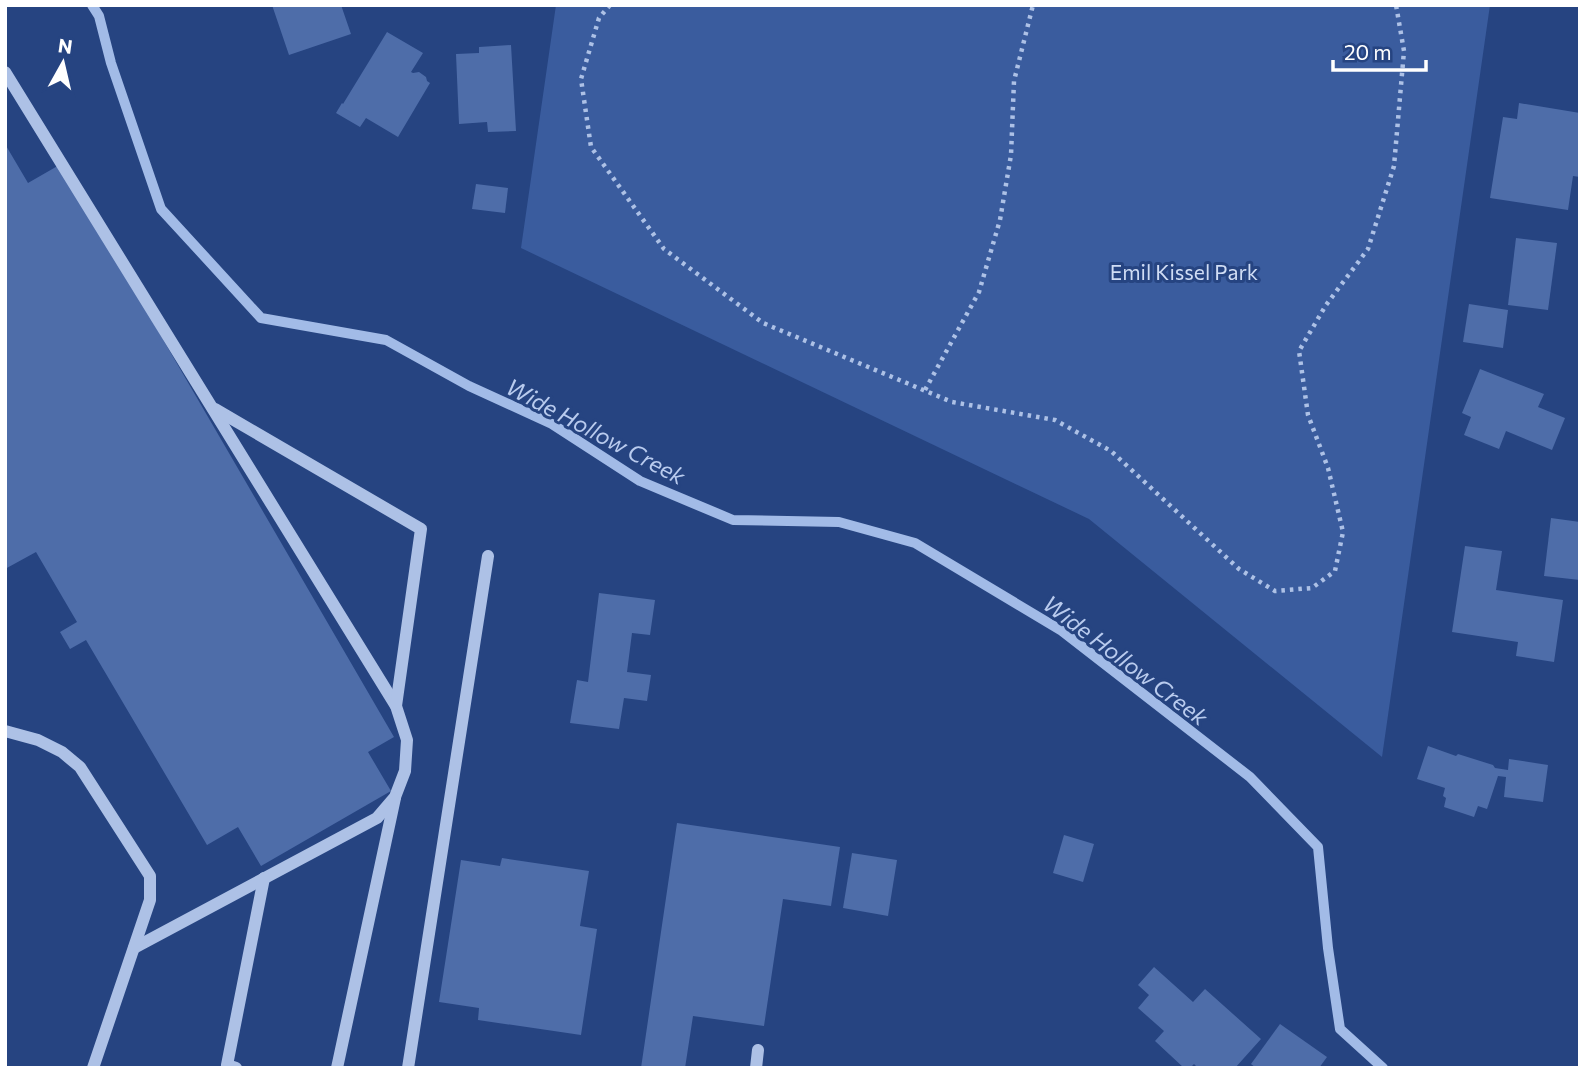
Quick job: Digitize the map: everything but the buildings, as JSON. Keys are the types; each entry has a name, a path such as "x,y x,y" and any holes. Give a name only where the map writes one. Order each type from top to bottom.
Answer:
{"lane":[{"path":"5,72 396,706 407,740 405,771 395,797 337,1068"},
{"path":"211,407 421,529 396,706"},
{"path":"408,1068 488,556"},
{"path":"5,731 38,740 62,752 80,767 150,876 150,900 93,1068"},
{"path":"134,948 377,818 395,797"},
{"path":"236,1068 227,1065 264,878"},
{"path":"756,1068 758,1050"}],"path":[{"path":"610,5 599,19 581,79 591,147 664,249 763,323 953,402 1055,421 1111,452 1239,569 1275,591 1312,587 1335,571 1343,531 1328,468 1308,415 1299,351 1326,305 1368,249 1394,166 1404,51 1396,5"},
{"path":"925,390 979,292 1000,220 1011,155 1014,81 1032,5"}],"green space":[{"name":"Emil Kissel Park","path":"556,5 1490,5 1382,757 1089,519 521,248"}],"waterway":[{"name":"Wide Hollow Creek","path":"92,5 99,16 111,63 161,209 261,318 386,340 469,386 552,424 640,481 733,520 839,522 915,543 1062,631 1250,777 1318,847 1328,948 1340,1029 1383,1068"}]}
